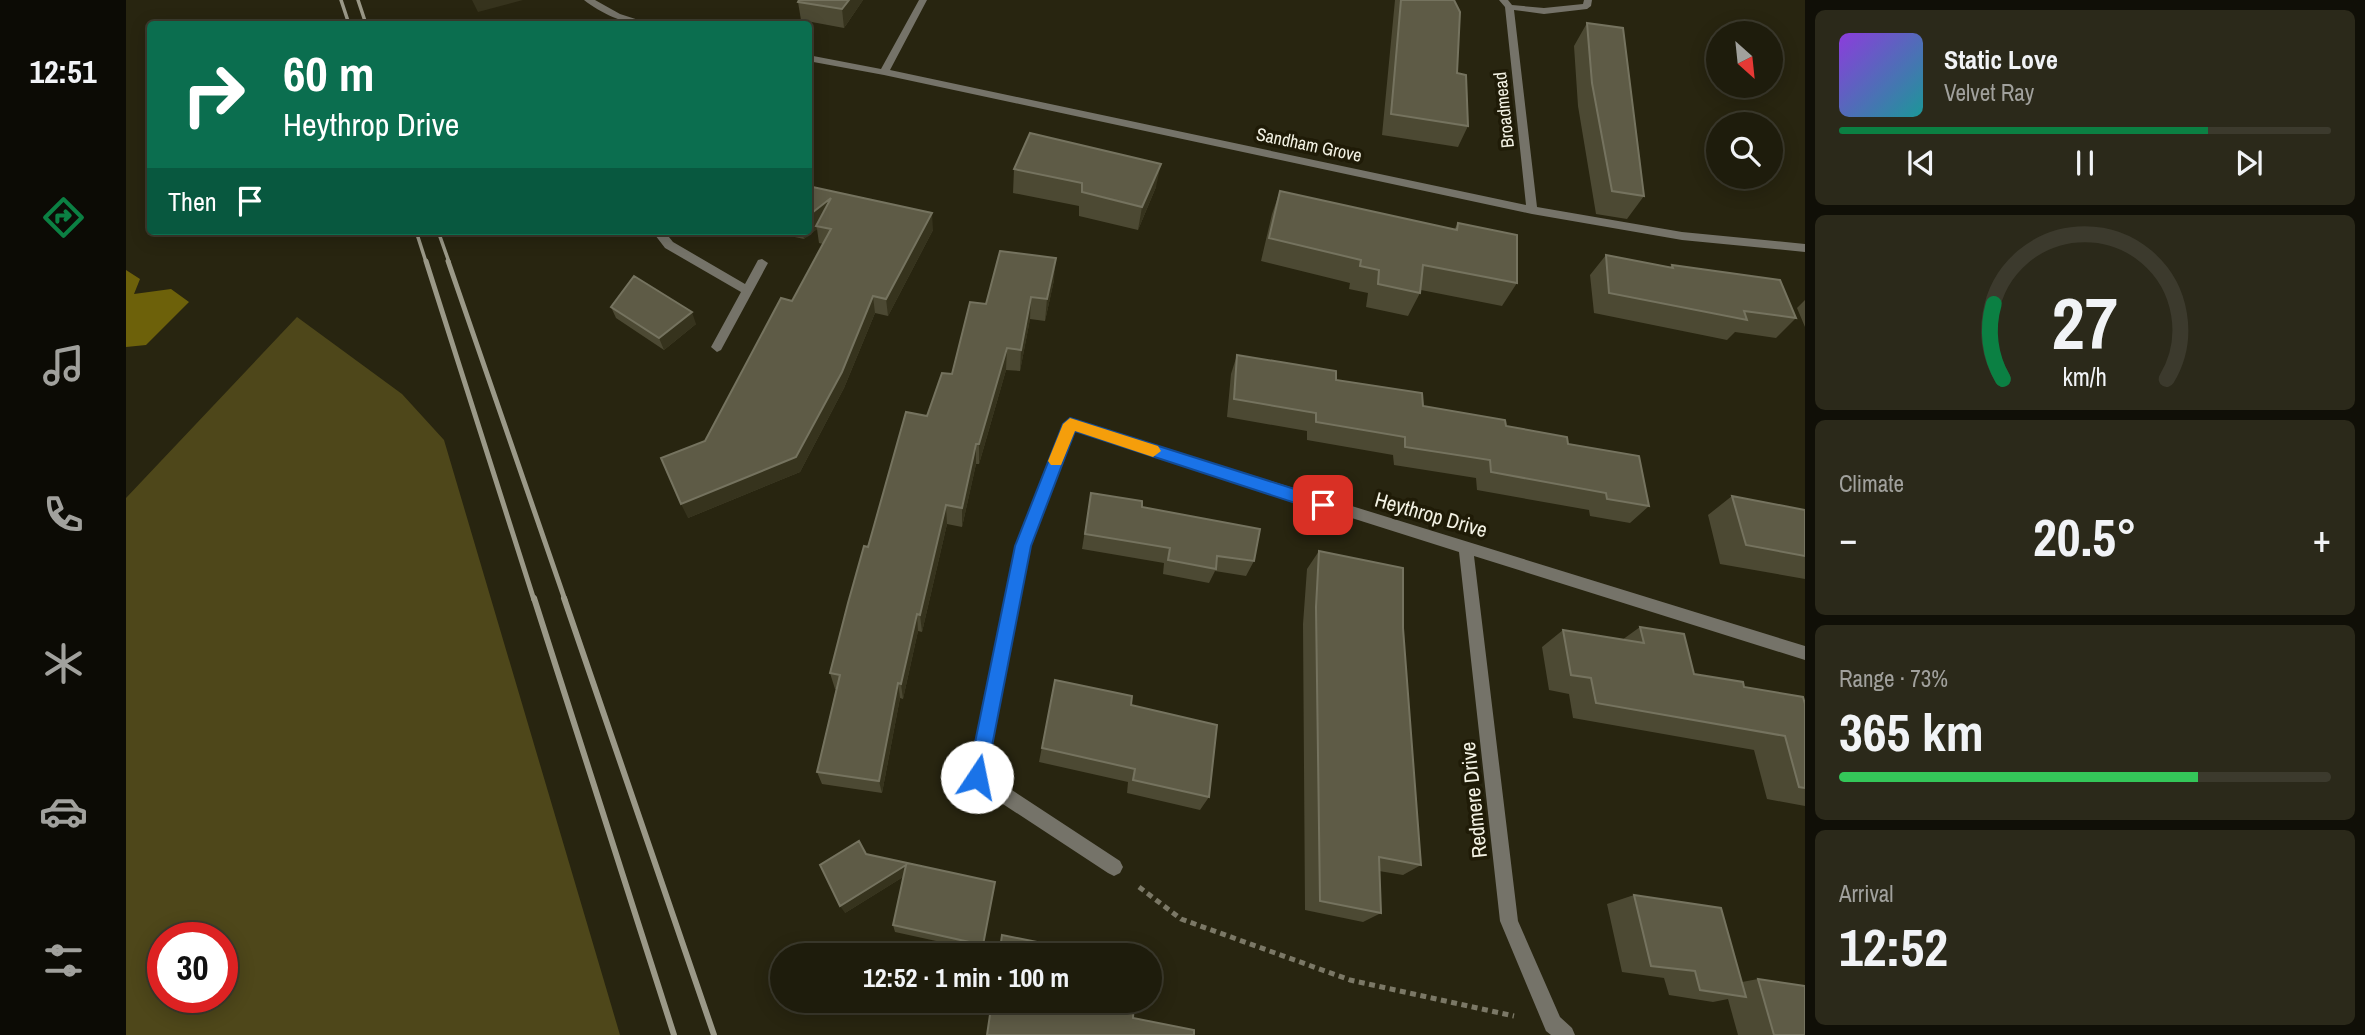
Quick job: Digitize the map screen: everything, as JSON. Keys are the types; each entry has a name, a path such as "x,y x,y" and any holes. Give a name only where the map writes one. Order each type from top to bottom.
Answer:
{"street":[{"path":"588,0 617,16 635,21"},
{"path":"884,72 923,0"},
{"name":"Broadmead","path":"1532,210 1506,4 1565,11 1587,6 1588,0"},
{"name":"Sandham Grove","path":"812,59 1532,210 1682,236 1805,248"},
{"path":"661,235 669,245 747,290"},
{"path":"717,347 762,263"},
{"name":"Heythrop Drive","path":"1114,867 977,777 1023,546 1070,424 1805,653"},
{"name":"Redmere Drive","path":"1466,547 1509,921 1559,1029"}],"path":[{"path":"1114,867 1181,919 1337,975 1559,1029"}],"shaded area":[{"path":"126,270 140,279 134,294 171,289 189,302 146,345 126,347"},
{"path":"297,317 402,394 444,440 620,1035 126,1035 126,498"}],"building":[{"path":"849,0 842,9 798,2"},
{"path":"1401,0 1454,0 1460,12 1457,73 1466,75 1468,126 1391,114"},
{"path":"1587,23 1623,28 1644,196 1612,191 1592,83"},
{"path":"1030,133 1161,164 1142,207 1082,192 1082,183 1014,169"},
{"path":"812,187 932,213 886,299 873,296 842,372 796,457 681,504 661,458 705,441 781,298 792,301 831,229 816,226 831,198 812,213"},
{"path":"1280,191 1457,230 1458,223 1517,235 1517,283 1423,265 1420,293 1378,284 1379,270 1360,266 1361,260 1269,238"},
{"path":"1000,251 1056,258 1047,299 1031,297 1021,350 1007,348 979,444 976,444 962,508 946,505 920,615 917,614 901,684 898,683 879,781 817,772 840,675 830,673 864,546 868,547 906,412 927,416 942,373 952,374 970,302 986,304"},
{"path":"1606,255 1673,268 1672,265 1780,280 1796,318 1744,311 1747,320 1609,293"},
{"path":"634,276 692,312 659,338 611,307"},
{"path":"1237,355 1336,371 1336,380 1422,393 1423,406 1505,420 1506,426 1567,437 1568,444 1639,456 1649,506 1607,499 1606,493 1491,472 1490,460 1405,447 1405,437 1316,422 1316,413 1234,399"},
{"path":"1091,493 1142,501 1142,507 1260,529 1254,561 1217,556 1216,569 1168,560 1170,548 1085,534"},
{"path":"1732,496 1805,510 1805,556 1746,545"},
{"path":"1319,551 1403,568 1403,628 1421,865 1379,857 1381,913 1320,901 1316,607"},
{"path":"1640,627 1684,634 1694,674 1743,682 1744,687 1803,697 1805,788 1799,787 1785,736 1596,703 1591,678 1571,675 1563,630 1644,643"},
{"path":"1055,680 1132,696 1131,705 1217,725 1209,797 1133,780 1135,769 1042,748"},
{"path":"859,841 866,854 995,882 983,943 893,925 906,865 840,906 820,865"},
{"path":"1634,895 1721,908 1746,997 1700,990 1695,971 1651,966"},
{"path":"1002,935 1042,943 1001,943"},
{"path":"1758,979 1805,986 1805,1035 1774,1035"},
{"path":"990,1013 1133,1013 1133,1018 1194,1030 1194,1035 987,1035"}],"railway":[{"path":"341,0 348,21"},
{"path":"358,0 365,21"},
{"path":"417,235 426,262"},
{"path":"439,235 449,262"},
{"path":"426,261 534,600"},
{"path":"448,261 565,600"},
{"path":"534,598 674,1035"},
{"path":"564,598 714,1035"}],"slow traffic":[{"path":"1056,461 1070,424 1153,451"}],"route":[{"path":"977,777 1023,546 1070,424 1323,505"}]}
